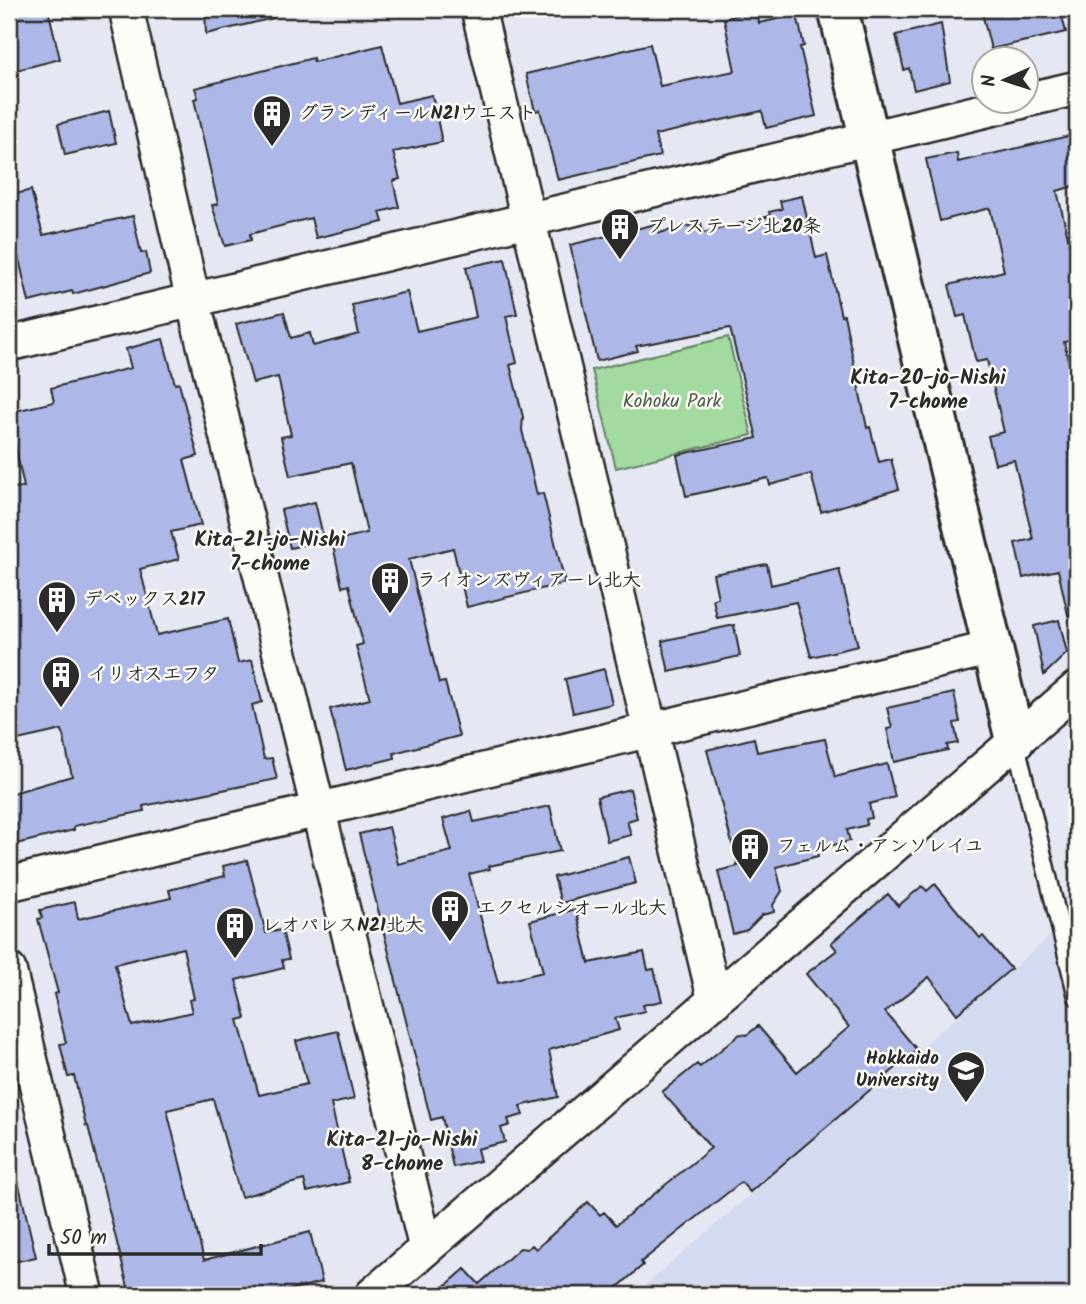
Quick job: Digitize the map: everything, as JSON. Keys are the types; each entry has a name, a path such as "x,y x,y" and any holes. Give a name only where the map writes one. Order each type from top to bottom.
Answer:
{"street":[{"path":"126,9 193,300 426,1248"},
{"path":"478,9 715,1001"},
{"path":"838,9 1015,740"},
{"path":"1040,97 1077,88"},
{"path":"9,344 970,114"},
{"path":"9,884 992,648"},
{"path":"372,1295 1077,688"},
{"path":"9,970 87,1295"}],"lane":[{"path":"1015,740 1077,997"}],"shaded area":[{"name":"Hokkaido University","path":"1077,913 1077,1295 634,1295"}],"green space":[{"name":"Kohoku Park","path":"728,337 752,435 616,468 592,370"}],"building":[{"path":"9,9 48,9 60,59 9,72"},
{"path":"205,9 273,9 274,18 206,34"},
{"path":"756,9 759,23 797,15 804,46 800,47 816,116 766,128 762,111 655,135 660,156 558,180 540,110 535,111 526,74 650,44 660,86 735,71 724,19"},
{"path":"981,9 1060,9 1066,32 1004,46 990,46"},
{"path":"941,24 950,81 914,90 909,68 904,70 896,35"},
{"path":"382,45 397,103 432,95 442,142 393,152 400,179 393,181 399,207 380,212 383,222 316,238 311,218 250,234 251,240 225,246 212,205 218,204 194,99 198,98 195,88 313,58 314,62"},
{"path":"109,111 116,143 65,155 58,124"},
{"path":"1077,134 1077,185 1057,191 1072,254 1077,253 1077,339 1064,342 1077,398 1077,445 1070,447 1077,478 1077,614 1068,615 1058,570 1023,578 1015,543 1033,539 1014,460 995,464 988,436 1004,432 987,360 976,362 965,315 957,317 949,285 1004,271 990,208 940,221 926,159 957,153 958,162"},
{"path":"31,190 43,235 133,216 141,253 146,252 150,273 73,294 72,291 29,302 9,217 9,196"},
{"path":"802,196 816,258 827,255 841,316 844,315 867,428 870,427 879,462 891,459 899,489 821,512 811,474 770,485 768,478 686,496 677,455 757,438 730,328 636,346 638,351 597,361 570,245 656,224 659,233 701,223 703,233 770,216 769,212 782,209 780,201"},
{"path":"505,259 517,314 506,316 517,363 510,365 523,417 522,430 537,495 543,493 565,583 467,607 453,548 409,559 439,683 445,682 459,736 394,753 395,758 346,770 330,709 370,699 356,646 363,644 349,585 342,587 332,541 367,533 351,463 290,476 281,437 291,435 278,377 253,383 236,324 284,312 291,338 310,333 313,346 359,334 352,305 407,292 417,331 476,317 466,267"},
{"path":"163,339 175,384 179,383 198,456 184,460 201,525 171,532 179,559 140,569 157,635 228,619 238,663 252,660 262,702 252,705 264,759 272,758 277,779 143,806 144,811 74,826 74,830 16,844 9,815 9,794 72,776 62,730 9,742 9,488 24,487 9,417 16,416 15,411 54,402 51,388 131,368 126,349"},
{"path":"315,502 324,540 290,548 281,510"},
{"path":"767,564 771,585 839,569 858,646 811,657 796,602 717,618 713,599 718,598 713,574"},
{"path":"1059,620 1067,653 1044,675 1034,626"},
{"path":"734,625 740,656 669,672 662,641"},
{"path":"604,669 612,704 573,713 565,679"},
{"path":"954,693 960,722 954,723 958,743 947,745 948,750 894,762 887,729 892,728 887,708"},
{"path":"754,738 757,752 825,739 835,777 887,764 895,797 869,804 872,818 866,819 867,825 847,830 850,841 816,849 818,856 776,867 782,891 773,905 774,912 762,915 747,930 733,934 718,871 738,866 707,750"},
{"path":"630,789 637,818 627,821 631,835 607,841 597,797"},
{"path":"550,806 560,851 489,866 490,869 469,874 498,983 543,972 530,921 576,909 589,963 644,952 648,970 654,969 662,1001 643,1005 645,1011 615,1018 619,1030 549,1050 558,1097 520,1106 523,1115 508,1119 510,1125 501,1128 505,1142 477,1149 480,1161 453,1167 442,1117 431,1120 359,834 389,827 398,864 452,851 443,819 471,811 474,822"},
{"path":"629,857 636,883 561,903 554,877"},
{"path":"247,860 266,933 282,930 289,959 282,960 284,968 236,980 246,1018 238,1020 259,1095 307,1084 296,1041 338,1031 354,1099 331,1104 349,1182 307,1192 304,1180 241,1197 213,1099 167,1110 204,1260 310,1232 322,1282 269,1295 130,1295 74,1076 68,1077 60,1044 66,1043 54,994 58,993 38,919 42,918 40,910 75,902 78,919 171,898 169,890 225,876 223,866","holes":["183,948 194,999 189,1000 192,1012 132,1026 115,964"]},
{"path":"935,884 980,938 983,936 1011,969 957,1014 929,977 885,1012 917,1050 750,1192 741,1182 641,1262 643,1265 609,1295 435,1295 465,1269 479,1284 520,1248 527,1249 532,1245 536,1249 588,1202 600,1215 604,1212 616,1225 711,1148 662,1092 697,1064 700,1067 740,1034 747,1035 758,1026 797,1072 849,1027 806,974 837,950 831,943 888,894 898,906 922,886 927,891"},
{"path":"18,1181 36,1257 9,1263 9,1182"}],"place":[{"name":"グランディールN21ウエスト","path":"272,148"},
{"name":"プレステージ北20条","path":"620,261"},
{"name":"ライオンズヴィアーレ北大","path":"390,615"},
{"name":"デベックス217","path":"57,634"},
{"name":"イリオスエフタ","path":"61,709"},
{"name":"フェルム・アンソレイユ","path":"750,881"},
{"name":"エクセルシオール北大","path":"450,943"},
{"name":"レオパレスN21北大","path":"235,960"},
{"name":"Hokkaido University","path":"966,1104"}],"district":[{"name":"Kita-20-jo-Nishi 7-chome","path":"928,390"},
{"name":"Kita-21-jo-Nishi 7-chome","path":"270,552"},
{"name":"Kita-21-jo-Nishi 8-chome","path":"402,1152"}]}
